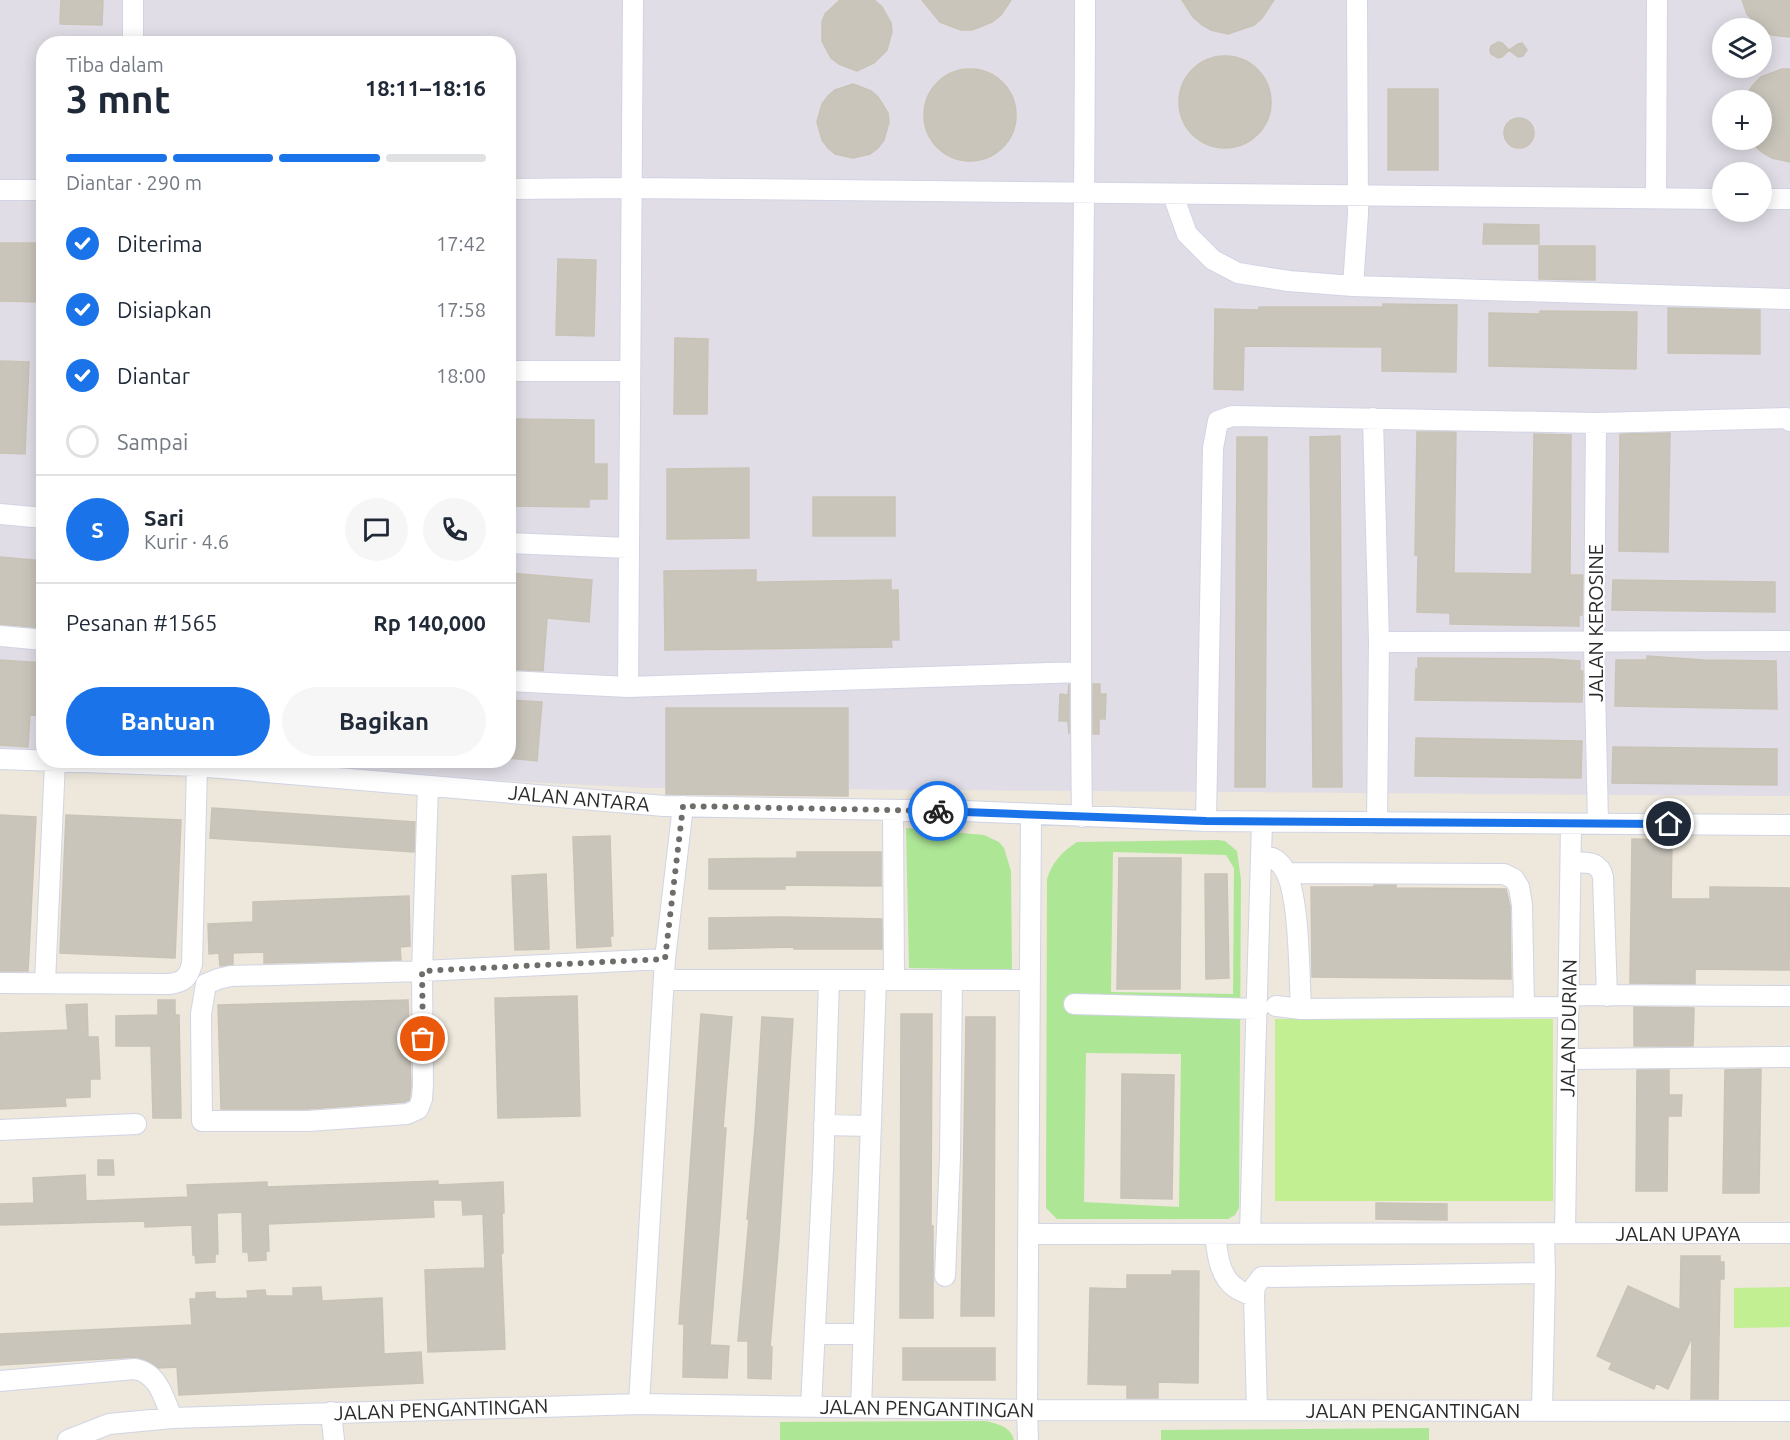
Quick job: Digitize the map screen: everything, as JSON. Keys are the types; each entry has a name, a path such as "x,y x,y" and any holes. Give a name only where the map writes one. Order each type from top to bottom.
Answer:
{"street":[{"path":"132,36 133,0"},
{"path":"628,687 633,0"},
{"path":"1082,817 1080,672 1085,0"},
{"path":"1353,286 1358,214 1357,0"},
{"path":"1656,198 1657,0"},
{"path":"516,189 631,188 1712,199"},
{"path":"0,190 36,190"},
{"path":"1173,195 1186,234 1213,261 1238,273 1289,281 1353,286 1790,299"},
{"path":"1772,199 1790,199"},
{"path":"516,371 630,371"},
{"path":"1206,821 1213,448 1218,421 1232,416 1596,423 1786,418 1790,421"},
{"path":"1373,418 1379,642 1377,823"},
{"name":"JALAN KEROSINE","path":"1596,423 1594,642 1598,823"},
{"path":"0,514 36,517"},
{"path":"516,543 629,548"},
{"path":"0,636 36,639"},
{"path":"1379,642 1790,641"},
{"path":"516,681 628,687 1080,672"},
{"name":"JALAN ANTARA","path":"0,759 36,761"},
{"path":"45,982 55,768"},
{"path":"0,983 170,984 180,983 188,977 192,964 196,768"},
{"name":"JALAN ANTARA","path":"219,768 683,806 893,810 1262,822 1790,825"},
{"path":"428,786 422,971 423,1084 422,1099 418,1109 407,1114 308,1121 202,1121 201,1014 206,984 218,979 231,976 422,971 665,959"},
{"path":"639,1404 665,959 683,806"},
{"path":"861,1407 870,1126 885,980 893,810"},
{"path":"1028,1440 1031,814"},
{"path":"1250,1233 1267,1007 1261,854 1262,822"},
{"name":"JALAN DURIAN","path":"1565,1233 1571,824"},
{"path":"1261,854 1274,858 1283,867 1293,892 1301,1009"},
{"path":"1571,862 1595,864 1601,869 1606,996"},
{"path":"1287,873 1504,874 1514,879 1519,887 1522,905 1524,1008"},
{"path":"664,980 1030,980"},
{"path":"811,1407 829,980"},
{"path":"945,1276 950,1157 952,980"},
{"path":"1074,1004 1301,1009 1524,1008 1606,996 1790,996"},
{"path":"1568,1059 1790,1057"},
{"path":"0,1130 136,1124"},
{"path":"824,1125 870,1126"},
{"path":"1542,1411 1544,1233"},
{"name":"JALAN UPAYA","path":"1028,1234 1790,1233"},
{"path":"1215,1234 1218,1261 1225,1275 1234,1287 1254,1296"},
{"path":"1257,1410 1254,1296 1255,1286 1262,1277 1545,1272"},
{"path":"815,1334 863,1334"},
{"path":"0,1381 142,1370 155,1381 172,1418"},
{"name":"JALAN PENGANTINGAN","path":"71,1439 109,1424 172,1418 639,1404 1027,1410 1790,1411"},
{"path":"331,1412 334,1440"}],"shaded area":[{"path":"0,0 1790,0 1790,796 649,788 251,768 516,768 516,36 36,36 36,757 0,755"}],"green space":[{"path":"906,828 984,835 999,842 1004,848 1011,871 1012,970 909,968"},
{"path":"1217,840 1225,841 1237,851 1241,880 1239,1208 1235,1215 1228,1219 1057,1219 1046,1208 1047,879 1058,858 1077,842","holes":["1113,852 1226,855 1234,868 1233,994 1111,992","1086,1053 1181,1054 1179,1207 1084,1202"]},
{"path":"1275,1019 1553,1019 1553,1201 1275,1201"},
{"path":"1790,1287 1790,1327 1734,1328 1734,1288"},
{"path":"985,1421 1006,1429 1014,1440 780,1440 780,1422"},
{"path":"1429,1428 1429,1440 1161,1440 1161,1430"}],"building":[{"path":"61,0 103,0 102,25 60,24"},
{"path":"840,0 874,0 882,7 891,23 892,32 887,50 874,63 857,71 831,58 822,41 822,22 825,14"},
{"path":"922,0 1011,0 1001,15 992,22 972,30 961,30 940,22"},
{"path":"1182,0 1274,0 1262,18 1254,25 1228,34 1202,25 1193,17"},
{"path":"1742,0 1790,0 1790,37 1772,35 1772,18 1751,18"},
{"path":"1498,42 1509,50 1498,58 1491,54 1490,50 1491,46"},
{"path":"1522,43 1527,50 1523,56 1518,57 1509,50 1518,44"},
{"path":"1225,56 1242,60 1257,70 1267,85 1271,102 1267,119 1257,134 1242,144 1225,148 1208,144 1193,134 1183,119 1179,102 1183,85 1193,70 1208,60"},
{"path":"970,69 987,73 1002,83 1012,98 1016,115 1012,132 1002,147 987,157 970,161 953,157 938,147 928,132 924,115 928,98 938,83 953,73"},
{"path":"1790,69 1790,162 1772,158 1760,150 1772,150 1772,90 1750,90 1760,78 1772,78 1772,73"},
{"path":"853,84 871,91 878,97 888,113 889,122 884,140 878,148 870,154 853,158 835,154 828,148 822,140 817,122 822,104 828,96 835,90"},
{"path":"1388,89 1438,89 1438,170 1388,170"},
{"path":"1519,118 1525,119 1533,127 1533,139 1525,147 1519,148 1513,147 1505,139 1504,133 1505,127 1513,119"},
{"path":"1484,224 1539,225 1539,244 1483,244"},
{"path":"0,243 36,243 36,302 0,301"},
{"path":"1539,246 1595,246 1595,280 1539,279"},
{"path":"558,259 596,260 594,336 556,335"},
{"path":"1383,304 1457,305 1456,372 1382,371 1382,347 1244,346 1243,390 1214,389 1215,309 1383,307"},
{"path":"1668,308 1760,310 1760,354 1668,353"},
{"path":"1540,311 1637,312 1636,369 1489,366 1489,313 1540,314"},
{"path":"675,338 708,339 707,414 674,414"},
{"path":"0,361 29,362 25,454 0,453"},
{"path":"516,419 594,420 594,464 607,464 607,499 589,499 589,507 516,506"},
{"path":"1417,432 1456,432 1454,573 1532,574 1534,434 1571,435 1570,575 1583,575 1582,615 1579,615 1579,626 1450,624 1450,613 1417,612 1418,555 1415,555"},
{"path":"1670,433 1668,552 1619,551 1620,434"},
{"path":"1340,436 1342,787 1313,787 1310,437"},
{"path":"1237,437 1267,437 1265,787 1235,787"},
{"path":"749,468 749,538 667,539 667,469"},
{"path":"813,497 895,497 895,536 813,536"},
{"path":"0,557 36,560 36,627 0,624"},
{"path":"756,570 756,582 891,580 891,590 898,590 899,640 891,640 892,647 665,650 664,571"},
{"path":"516,574 592,580 589,622 547,618 543,671 516,669"},
{"path":"1613,580 1775,582 1775,612 1612,610"},
{"path":"1647,656 1776,661 1777,709 1615,706 1616,660 1647,660"},
{"path":"1418,658 1580,661 1580,671 1583,671 1582,702 1415,700"},
{"path":"0,660 36,662 36,715 30,715 28,747 0,745"},
{"path":"1069,684 1069,734 1068,721 1059,721 1060,694 1068,695"},
{"path":"1093,684 1100,684 1100,694 1106,694 1105,719 1099,719 1099,734 1093,734"},
{"path":"516,700 542,702 537,761 516,759"},
{"path":"666,708 848,708 848,796 666,794"},
{"path":"1416,738 1582,741 1581,778 1415,776"},
{"path":"1613,747 1777,749 1777,785 1612,783"},
{"path":"212,808 415,822 414,852 210,838"},
{"path":"0,815 36,817 28,971 0,971"},
{"path":"66,815 181,820 175,958 60,953"},
{"path":"610,836 613,936 610,936 611,946 577,948 573,837"},
{"path":"1632,839 1672,840 1671,899 1710,899 1710,887 1790,888 1789,970 1695,969 1695,984 1630,983"},
{"path":"797,852 881,852 881,886 785,885 785,889 709,889 709,859 797,858"},
{"path":"1119,858 1181,858 1180,989 1117,989"},
{"path":"546,874 549,949 515,950 512,876"},
{"path":"1205,874 1227,874 1229,978 1206,979"},
{"path":"1374,885 1396,885 1396,888 1506,889 1510,906 1511,979 1312,977 1311,887 1374,887"},
{"path":"409,896 410,946 400,947 401,960 264,963 264,952 233,953 233,964 220,966 219,953 209,954 208,924 253,922 253,902"},
{"path":"709,918 882,919 882,949 794,949 794,947 709,949"},
{"path":"577,996 580,1116 498,1118 495,998"},
{"path":"158,1000 175,1000 175,1015 179,1015 181,1118 153,1118 151,1046 116,1046 116,1016 158,1015"},
{"path":"408,1000 411,1088 409,1100 308,1109 221,1109 218,1005"},
{"path":"87,1004 88,1037 98,1037 100,1079 90,1079 90,1097 65,1098 66,1106 0,1109 0,1033 68,1030 66,1005"},
{"path":"1634,1007 1694,1008 1693,1046 1634,1046"},
{"path":"701,1014 732,1017 710,1345 729,1346 727,1378 683,1377 684,1324 679,1324"},
{"path":"901,1014 932,1014 933,1318 900,1318"},
{"path":"762,1017 793,1019 770,1347 772,1347 771,1379 748,1378 748,1341 738,1341 749,1219 747,1219"},
{"path":"966,1017 995,1017 994,1316 961,1316"},
{"path":"1761,1069 1759,1193 1723,1193 1725,1070"},
{"path":"1637,1070 1669,1070 1669,1095 1682,1095 1681,1116 1668,1116 1667,1191 1636,1191"},
{"path":"1122,1074 1174,1075 1172,1199 1121,1198"},
{"path":"98,1160 113,1160 114,1175 98,1175"},
{"path":"85,1175 86,1201 188,1197 187,1185 267,1182 267,1187 438,1181 438,1185 503,1182 503,1253 501,1253 505,1349 428,1352 425,1270 485,1268 483,1214 463,1215 462,1200 433,1200 434,1217 268,1224 269,1251 266,1251 266,1260 249,1261 248,1252 243,1252 242,1212 217,1213 218,1254 215,1254 215,1262 196,1263 195,1255 193,1255 192,1225 145,1227 145,1221 0,1225 0,1204 34,1203 33,1178"},
{"path":"1376,1203 1447,1204 1447,1220 1376,1219"},
{"path":"1681,1256 1720,1256 1720,1262 1724,1262 1724,1279 1720,1279 1718,1399 1691,1399 1692,1337 1668,1389 1656,1383 1654,1389 1609,1369 1612,1363 1597,1356 1628,1286 1680,1310"},
{"path":"1172,1271 1199,1271 1198,1383 1158,1382 1158,1398 1127,1398 1127,1385 1088,1384 1090,1288 1127,1289 1127,1275 1172,1275"},
{"path":"321,1287 322,1301 382,1298 384,1354 421,1352 423,1383 179,1395 177,1367 158,1368 137,1357 0,1365 0,1334 192,1325 190,1299 196,1299 196,1293 215,1292 215,1298 220,1299 248,1298 247,1291 265,1290 266,1296 293,1296 293,1288"},
{"path":"903,1348 995,1348 995,1380 903,1380"}],"way so far":[{"path":"423,1039 422,971 665,959 683,806 938,811"}],"route":[{"path":"938,811 1206,821 1669,824"}]}
